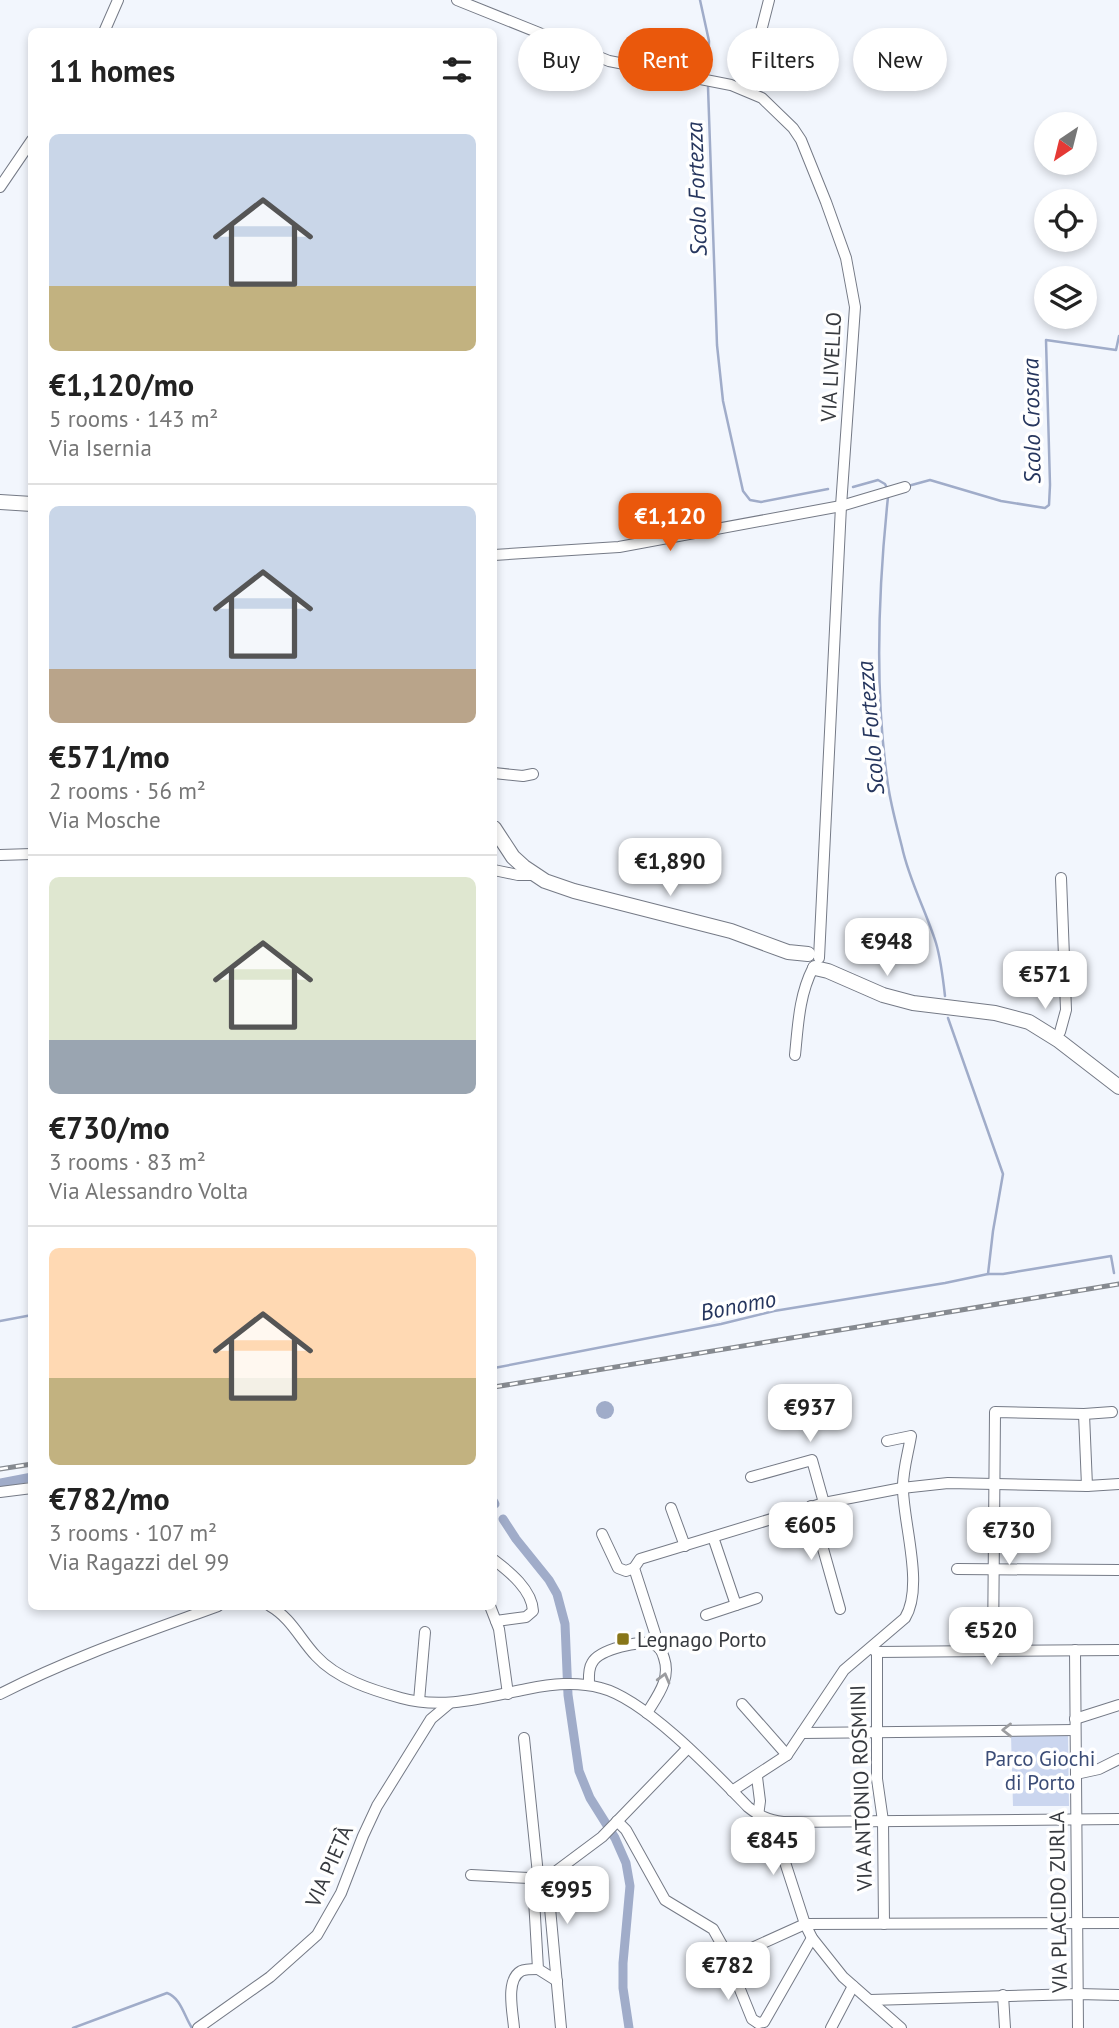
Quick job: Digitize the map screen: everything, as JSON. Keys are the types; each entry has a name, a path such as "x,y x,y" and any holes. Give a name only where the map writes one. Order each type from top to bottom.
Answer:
{"main road":[{"path":"0,502 28,504"},
{"path":"497,833 513,857 545,881 574,891 731,931 788,951 883,995 913,1003 995,1013 1029,1023 1058,1040 1119,1087"}],"street":[{"path":"106,28 118,0"},
{"name":"VIA LIVELLO","path":"457,0 609,61 727,84"},
{"path":"762,28 769,0"},
{"name":"VIA LIVELLO","path":"748,91 762,98 780,113 797,134 827,202 846,258 855,307 814,962 800,1008 795,1055"},
{"path":"0,187 28,146"},
{"path":"497,555 619,547 841,506 905,487"},
{"path":"497,773 523,776 533,774"},
{"path":"0,855 28,854"},
{"path":"497,871 517,875 536,875"},
{"path":"1060,1032 1066,1010 1061,878"},
{"path":"993,1651 995,1412 1112,1412"},
{"path":"1084,1414 1087,1486"},
{"path":"732,1791 787,1755 844,1670 873,1650 905,1618 913,1600 902,1488 911,1437 887,1441"},
{"path":"751,1477 812,1460 824,1503"},
{"path":"602,1534 618,1568 626,1571 634,1568 640,1559 824,1503 902,1488 948,1483 1087,1486 1119,1484"},
{"path":"0,1492 28,1488"},
{"path":"811,1507 840,1609"},
{"path":"671,1508 685,1546"},
{"path":"713,1537 736,1605"},
{"path":"496,1621 526,1617 533,1611 533,1602 517,1581 497,1563"},
{"path":"634,1568 654,1633 654,1644"},
{"path":"957,1569 1119,1570"},
{"path":"706,1615 757,1598"},
{"path":"0,1694 42,1673 207,1610"},
{"path":"492,1610 496,1621 508,1694"},
{"path":"285,1611 318,1658 333,1671 402,1699 450,1703 558,1684 589,1685 618,1694 647,1713 688,1748 763,1818 783,1822 1119,1819"},
{"path":"425,1632 421,1701 432,1719"},
{"path":"589,1685 591,1664 599,1655 639,1642 654,1644 661,1650 667,1674 647,1713"},
{"path":"873,1650 1119,1650"},
{"name":"VIA ANTONIO ROSMINI","path":"873,1650 878,1731 877,1779 883,1821 884,1924"},
{"name":"VIA PLACIDO ZURLA","path":"1075,1650 1078,2028"},
{"name":"VIA PIETÀ","path":"198,2028 270,1977 317,1935 341,1893 377,1806 432,1719 450,1703"},
{"path":"743,1704 787,1755"},
{"path":"802,1733 1075,1724 1119,1704"},
{"path":"524,1738 539,1884 534,1899 538,1969"},
{"path":"539,1884 602,1837 688,1748"},
{"path":"1076,1774 1099,1769 1119,1759"},
{"path":"757,1776 763,1818 783,1856 812,1938 843,1977 901,2028"},
{"path":"615,1823 626,1830 669,1904 713,1929 752,2019 758,2026 764,2022 812,1938"},
{"path":"471,1875 529,1878 539,1884 549,1897 561,2028"},
{"path":"727,1958 805,1924 1119,1923"},
{"path":"734,1976 745,1951"},
{"path":"514,2028 511,1993 513,1979 520,1972 538,1969 557,1981"},
{"path":"831,2028 853,1986"},
{"path":"1003,1995 1005,2028"},
{"path":"870,2000 1003,1995 1119,1995"}],"green space":[{"name":"Parco Giochi di Porto","path":"1068,1734 1069,1806 1013,1806 1011,1735"}],"shaded area":[{"path":"605,1401 611,1404 614,1410 611,1416 605,1419 599,1416 596,1410 599,1404"}],"waterway":[{"name":"Scolo Fortezza","path":"700,0 706,28"},
{"name":"Scolo Fortezza","path":"708,91 717,345 723,401 743,491 750,500 761,502 828,489"},
{"name":"Scolo Crosara","path":"908,486 930,480 1001,501 1045,508 1049,505 1050,485 1046,340 1116,350 1119,336"},
{"name":"Scolo Fortezza","path":"853,487 878,480 885,484 888,490"},
{"name":"Scolo Fortezza","path":"888,497 882,569 879,677 889,793 909,871 936,943 945,996"},
{"name":"Scolo Fortezza","path":"948,1018 1003,1174 988,1274 1003,1274 1111,1256 1114,1273"},
{"name":"Bonomo","path":"497,1367 721,1324 774,1311 988,1274"},
{"name":"Bonomo","path":"0,1321 28,1316"},
{"path":"0,1483 28,1478"},
{"path":"503,1519 557,1594 565,1624 568,1695 579,1771 590,1798 615,1838 626,1863 630,1886 623,1988 629,2028"},
{"path":"73,2028 167,1993 179,2003 192,2028"}],"railway":[{"path":"497,1387 1119,1284"},
{"path":"0,1469 28,1465"}],"place":[{"name":"Legnago Porto","path":"623,1639"}]}
